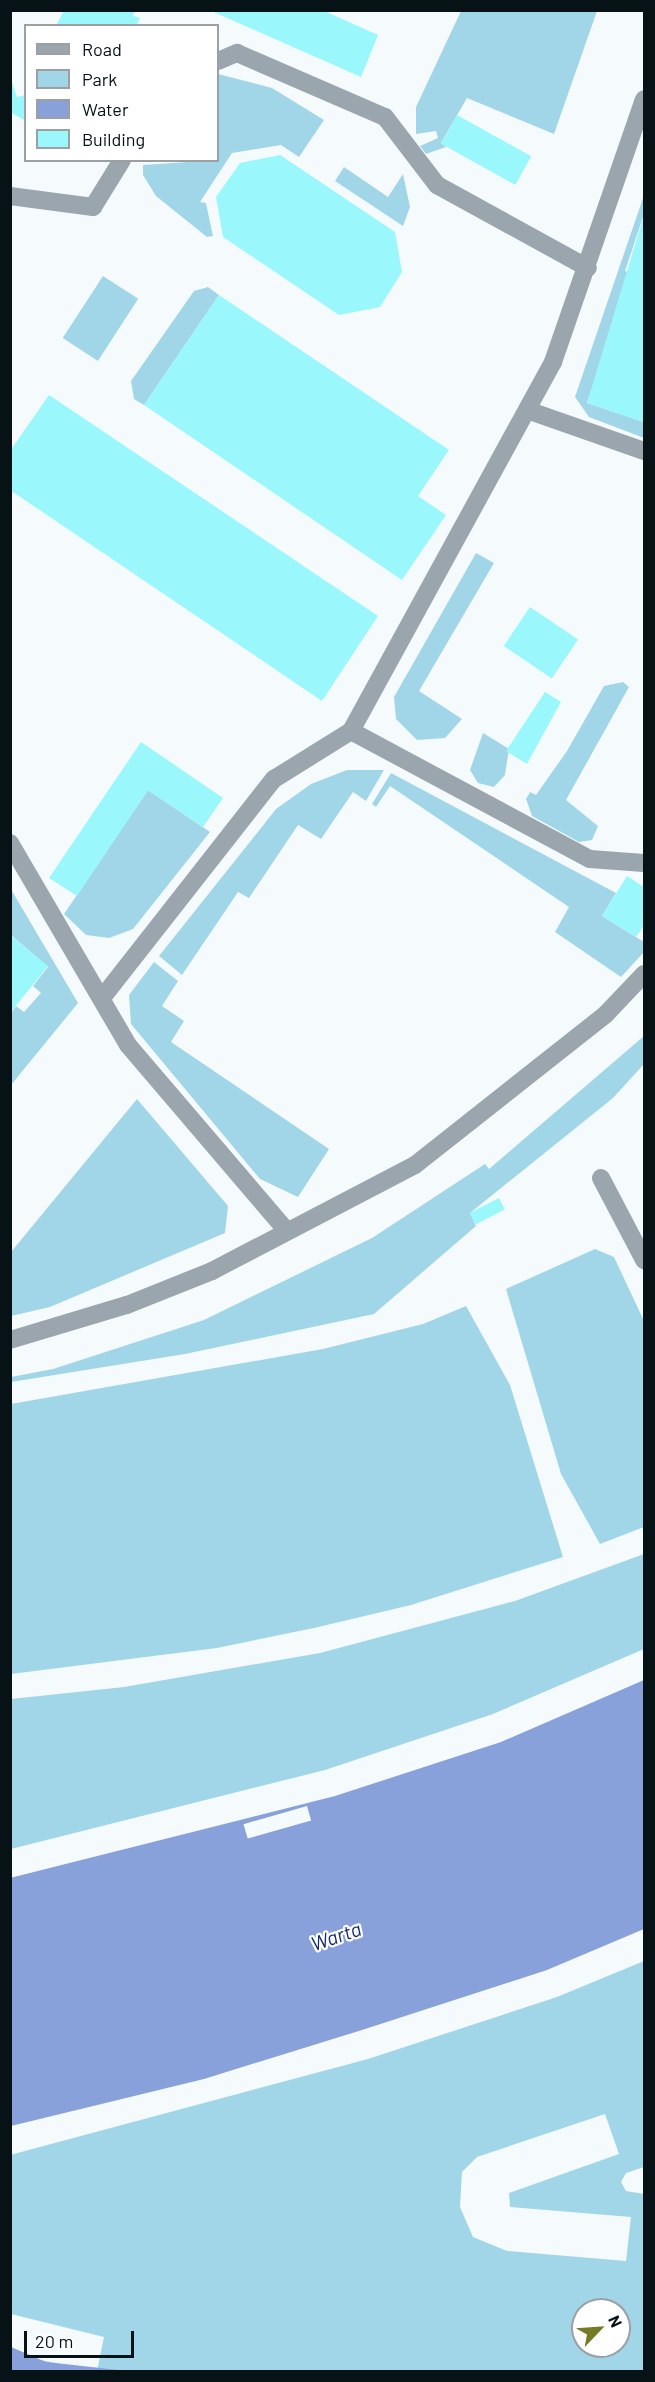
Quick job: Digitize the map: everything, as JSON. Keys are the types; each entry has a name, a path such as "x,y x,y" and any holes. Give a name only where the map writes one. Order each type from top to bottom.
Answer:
{"street":[{"path":"219,61 237,53 386,117 437,185 588,268"},
{"path":"102,998 274,778 351,731 553,362 588,268 645,99"},
{"path":"10,196 93,207 121,162"},
{"path":"527,410 645,451"},
{"path":"351,731 590,859 645,863"},
{"path":"10,843 128,1045 286,1230"},
{"path":"10,1340 127,1305 212,1270 415,1164 606,1014 645,974"},
{"path":"601,1178 645,1260"}],"green space":[{"path":"461,11 597,11 554,134 467,98 441,143 446,147 426,154 420,146 438,138 436,131 416,134 416,107"},
{"path":"219,74 272,88 324,120 299,157 281,145 232,153 200,202 206,203 213,236 207,237 156,196 143,175 143,165 219,162"},
{"path":"344,167 388,197 403,174 410,207 403,226 335,181"},
{"path":"644,195 644,214 625,271 630,273 587,403 644,422 644,438 589,417 575,397"},
{"path":"103,276 138,299 98,361 63,338"},
{"path":"208,287 219,295 144,405 134,399 131,381 194,291"},
{"path":"476,553 494,563 419,691 462,719 445,738 417,740 396,719 394,697"},
{"path":"623,682 629,687 566,800 598,826 592,840 579,842 532,816 526,799 530,792 536,795 567,751 604,686"},
{"path":"483,733 509,749 505,775 494,787 478,783 470,770"},
{"path":"347,770 384,770 366,801 353,792 321,839 298,825 249,898 238,892 182,975 159,956 276,809 311,784"},
{"path":"391,773 616,893 602,916 644,942 644,952 621,977 555,932 569,907 390,786 376,807 372,804"},
{"path":"148,790 210,832 133,929 109,938 86,935 64,914"},
{"path":"12,891 78,1003 11,1085 11,1013 16,1006 24,1012 41,993 33,986 48,967 11,935"},
{"path":"154,962 178,981 162,1006 184,1021 171,1042 329,1149 298,1197 260,1179 131,1024 129,995"},
{"path":"644,1036 644,1064 613,1098 470,1213 476,1226 374,1314 185,1354 11,1382 11,1377 53,1369 204,1320 372,1238 485,1164 489,1169"},
{"path":"137,1099 228,1206 225,1233 50,1307 11,1316 11,1252"},
{"path":"595,1249 614,1257 644,1321 644,1527 600,1544 561,1474 506,1289"},
{"path":"466,1306 510,1385 563,1557 411,1605 314,1628 217,1648 11,1674 11,1404 323,1349 423,1324"},
{"path":"644,1554 644,1649 493,1714 325,1770 11,1849 11,1699 124,1687 320,1653 515,1601"},
{"path":"644,1961 644,2167 626,2173 621,2182 626,2191 644,2194 644,2371 97,2371 104,2337 11,2314 10,2155 368,2059 557,1997","holes":["605,2114 619,2154 509,2193 510,2207 631,2217 626,2261 507,2251 473,2237 460,2207 462,2172 477,2157"]},
{"path":"11,2347 25,2357 97,2371 11,2371"}],"water":[{"name":"Warta","path":"644,1680 644,1929 547,1970 362,2030 204,2079 11,2126 10,1878 335,1796 501,1742"},
{"path":"11,2347 46,2362 128,2371 11,2371"}],"pier":[{"path":"307,1806 311,1820 248,1839 244,1824"}],"building":[{"path":"64,10 135,10 133,16 140,18 137,24 57,24"},
{"path":"209,10 322,10 378,35 361,77"},
{"path":"10,77 17,97 24,95 24,120 10,112"},
{"path":"457,115 531,156 515,185 441,144"},
{"path":"280,155 395,232 402,272 380,307 339,315 223,237 216,197 240,163"},
{"path":"644,215 644,422 587,403"},
{"path":"219,295 449,450 418,496 446,515 402,580 144,405"},
{"path":"49,395 378,616 322,701 10,490 10,451"},
{"path":"530,607 578,639 552,678 504,646"},
{"path":"545,692 561,702 527,764 506,751"},
{"path":"141,742 223,798 203,827 148,790 77,896 49,878"},
{"path":"627,876 644,887 644,925 636,937 602,916"},
{"path":"10,935 48,966 10,1013"},
{"path":"499,1198 505,1210 475,1225 470,1213"}]}
